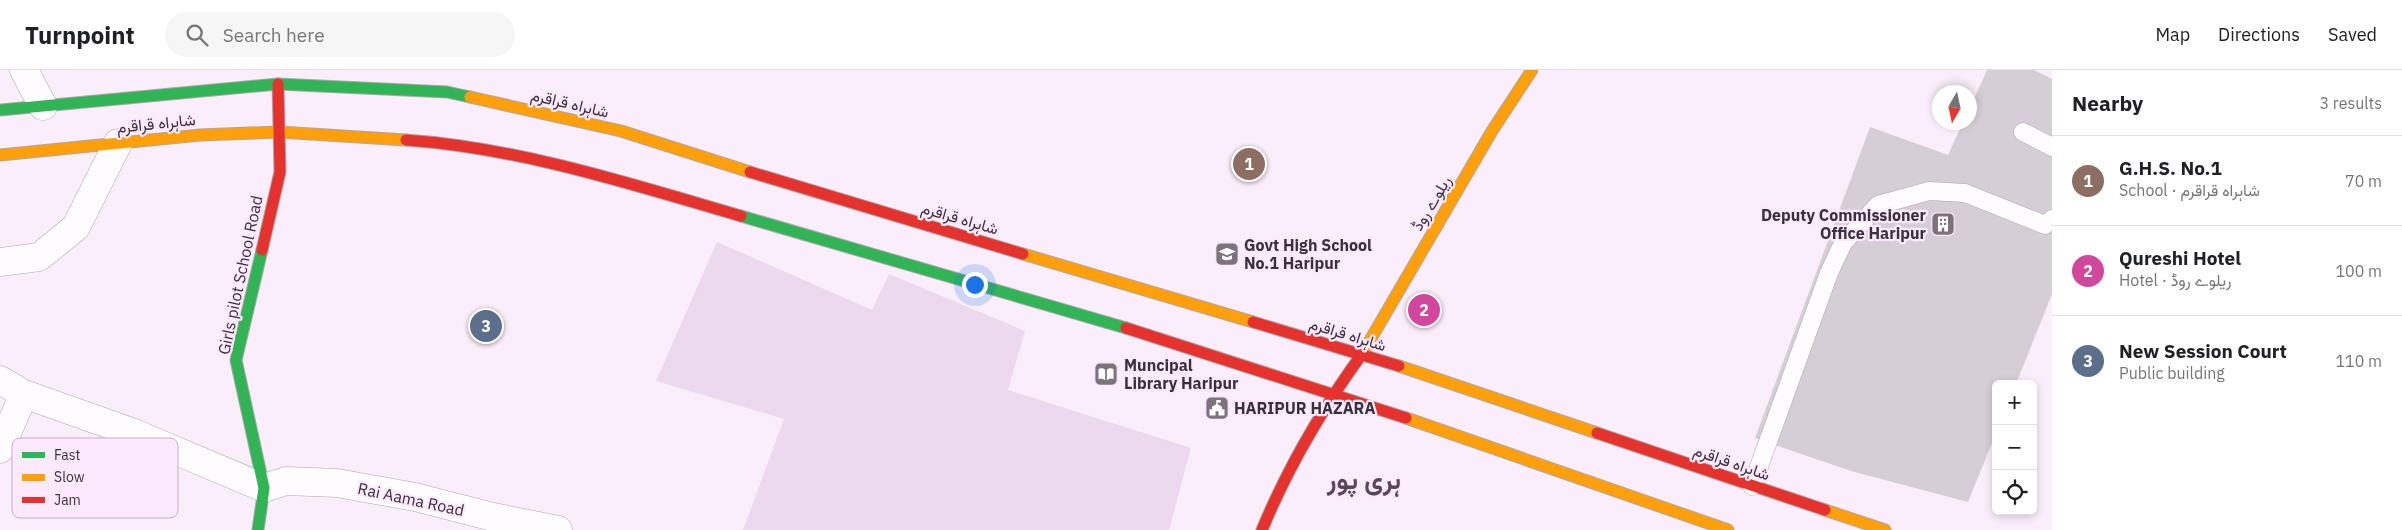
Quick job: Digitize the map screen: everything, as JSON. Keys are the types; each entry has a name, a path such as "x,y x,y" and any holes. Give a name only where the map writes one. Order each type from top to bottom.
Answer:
{"main road":[{"name":"ریلوے روڈ","path":"1262,530 1294,458 1333,393 1362,354 1492,131 1532,70"},
{"name":"شاہراہ قراقرم","path":"0,110 278,84 447,92 621,131 838,199 1362,354 1885,530"},
{"name":"Girls pilot School Road","path":"258,530 264,488 236,360 280,172 278,84"},
{"name":"شاہراہ قراقرم","path":"0,155 200,135 279,132 458,144 602,175 1154,336 1333,393 1728,530"}],"street":[{"path":"24,70 42,106"},
{"path":"0,262 39,257 76,227 118,143"},
{"path":"0,380 24,394 146,438"},
{"path":"0,449 24,394"},
{"path":"178,452 264,488"},
{"name":"Rai Aama Road","path":"264,488 286,481 336,484 415,497 493,517 558,530"}],"lane":[{"path":"2023,132 2052,147"},
{"path":"1752,486 1829,273 1843,242 1878,205 1928,191 1966,193 2045,225 2052,219"}],"shaded area":[{"path":"717,242 872,310 889,274 1025,331 1008,390 1191,448 1169,530 743,530 784,419 656,381"}],"building":[{"name":"Deputy Commissioner Office Haripur","path":"1987,70 2034,70 2052,79 2052,294 2018,380 1992,380 1992,443 1968,502 1851,471 1755,438 1870,127 1948,155 1959,130 1977,130 1977,92"}],"traffic: fast":[{"path":"0,110 278,84 447,92 470,97"},
{"path":"741,216 1126,328"},
{"path":"258,530 264,488 236,360 262,250"}],"traffic: slow":[{"path":"1362,354 1492,131 1532,70"},
{"path":"470,97 621,131 750,172"},
{"path":"0,155 200,135 279,132 406,140"},
{"path":"1023,254 1253,322"},
{"path":"1399,366 1597,433"},
{"path":"1406,418 1728,530"},
{"path":"1825,510 1885,530"}],"traffic: jam":[{"path":"262,250 280,172 278,84"},
{"path":"406,140 449,144 533,159 617,180 741,216"},
{"path":"750,172 1023,254"},
{"path":"1253,322 1399,366"},
{"path":"1126,328 1406,418"},
{"path":"1262,530 1283,484 1307,439 1333,396 1362,354"},
{"path":"1597,433 1825,510"}],"place":[{"name":"G.H.S. No.1","path":"1249,164"},
{"name":"Deputy Commissioner Office Haripur","path":"1943,224"},
{"name":"Govt High School No.1 Haripur","path":"1227,254"},
{"name":"Qureshi Hotel","path":"1424,310"},
{"name":"New Session Court","path":"486,326"},
{"name":"Muncipal Library Haripur","path":"1106,374"},
{"name":"HARIPUR HAZARA","path":"1217,408"}],"district":[{"name":"ہری پور","path":"1364,480"}]}
